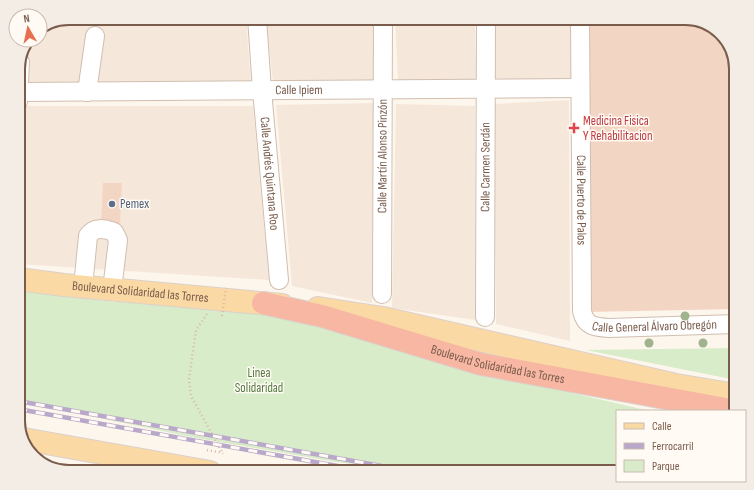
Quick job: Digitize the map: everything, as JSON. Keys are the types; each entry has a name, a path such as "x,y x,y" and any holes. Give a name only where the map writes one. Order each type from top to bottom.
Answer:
{"highway":[{"name":"Boulevard Solidaridad las Torres","path":"263,303 322,316 481,364 729,410"}],"main road":[{"name":"Boulevard Solidaridad las Torres","path":"25,280 112,290 320,308 383,318 676,385 729,394"},
{"path":"29,440 170,465"}],"street":[{"name":"Calle Andrés Quintana Roo","path":"257,25 279,280"},
{"name":"Calle Martín Alonso Pinzón","path":"382,294 383,25"},
{"name":"Calle Carmen Serdán","path":"485,317 486,25"},
{"name":"Calle Puerto de Palos","path":"580,25 582,311"},
{"path":"87,92 95,36"},
{"name":"Calle Ipiem","path":"25,95 87,92 580,88"},
{"path":"83,287 88,236 96,229 107,230 114,232 118,240 112,290"},
{"name":"Calle General Álvaro Obregón","path":"582,311 584,319 588,324 597,327 729,324"}],"path":[{"path":"222,316 226,288"},
{"path":"206,450 223,454 191,396 189,379 196,330 207,314"}],"shaded area":[{"path":"247,25 251,85 27,87 31,48 48,48 48,30 60,26"},
{"path":"267,25 374,25 375,88 273,83"},
{"path":"395,25 475,25 476,82 398,81"},
{"path":"493,25 571,25 572,82 494,78"},
{"path":"569,100 570,341 496,324 494,104"},
{"path":"373,103 372,303 292,286 276,105"},
{"path":"396,104 475,106 476,320 392,308"},
{"path":"25,106 253,106 269,280 25,264"}],"green space":[{"name":"Linea Solidaridad","path":"25,286 106,301 267,313 336,330 414,356 646,410 616,410 616,465 362,465 336,462 191,437 25,402"},
{"path":"729,348 729,379 586,350"}],"building":[{"path":"589,25 685,25 699,27 709,32 718,40 726,52 729,63 729,309 587,312"},
{"name":"Pemex","path":"103,183 122,183 120,225 101,224"}],"railway":[{"path":"25,402 376,465"},
{"path":"25,410 332,465"}],"place":[{"name":"Medicina Fisica Y Rehabilitacion","path":"574,128"},
{"name":"Pemex","path":"112,204"}]}
